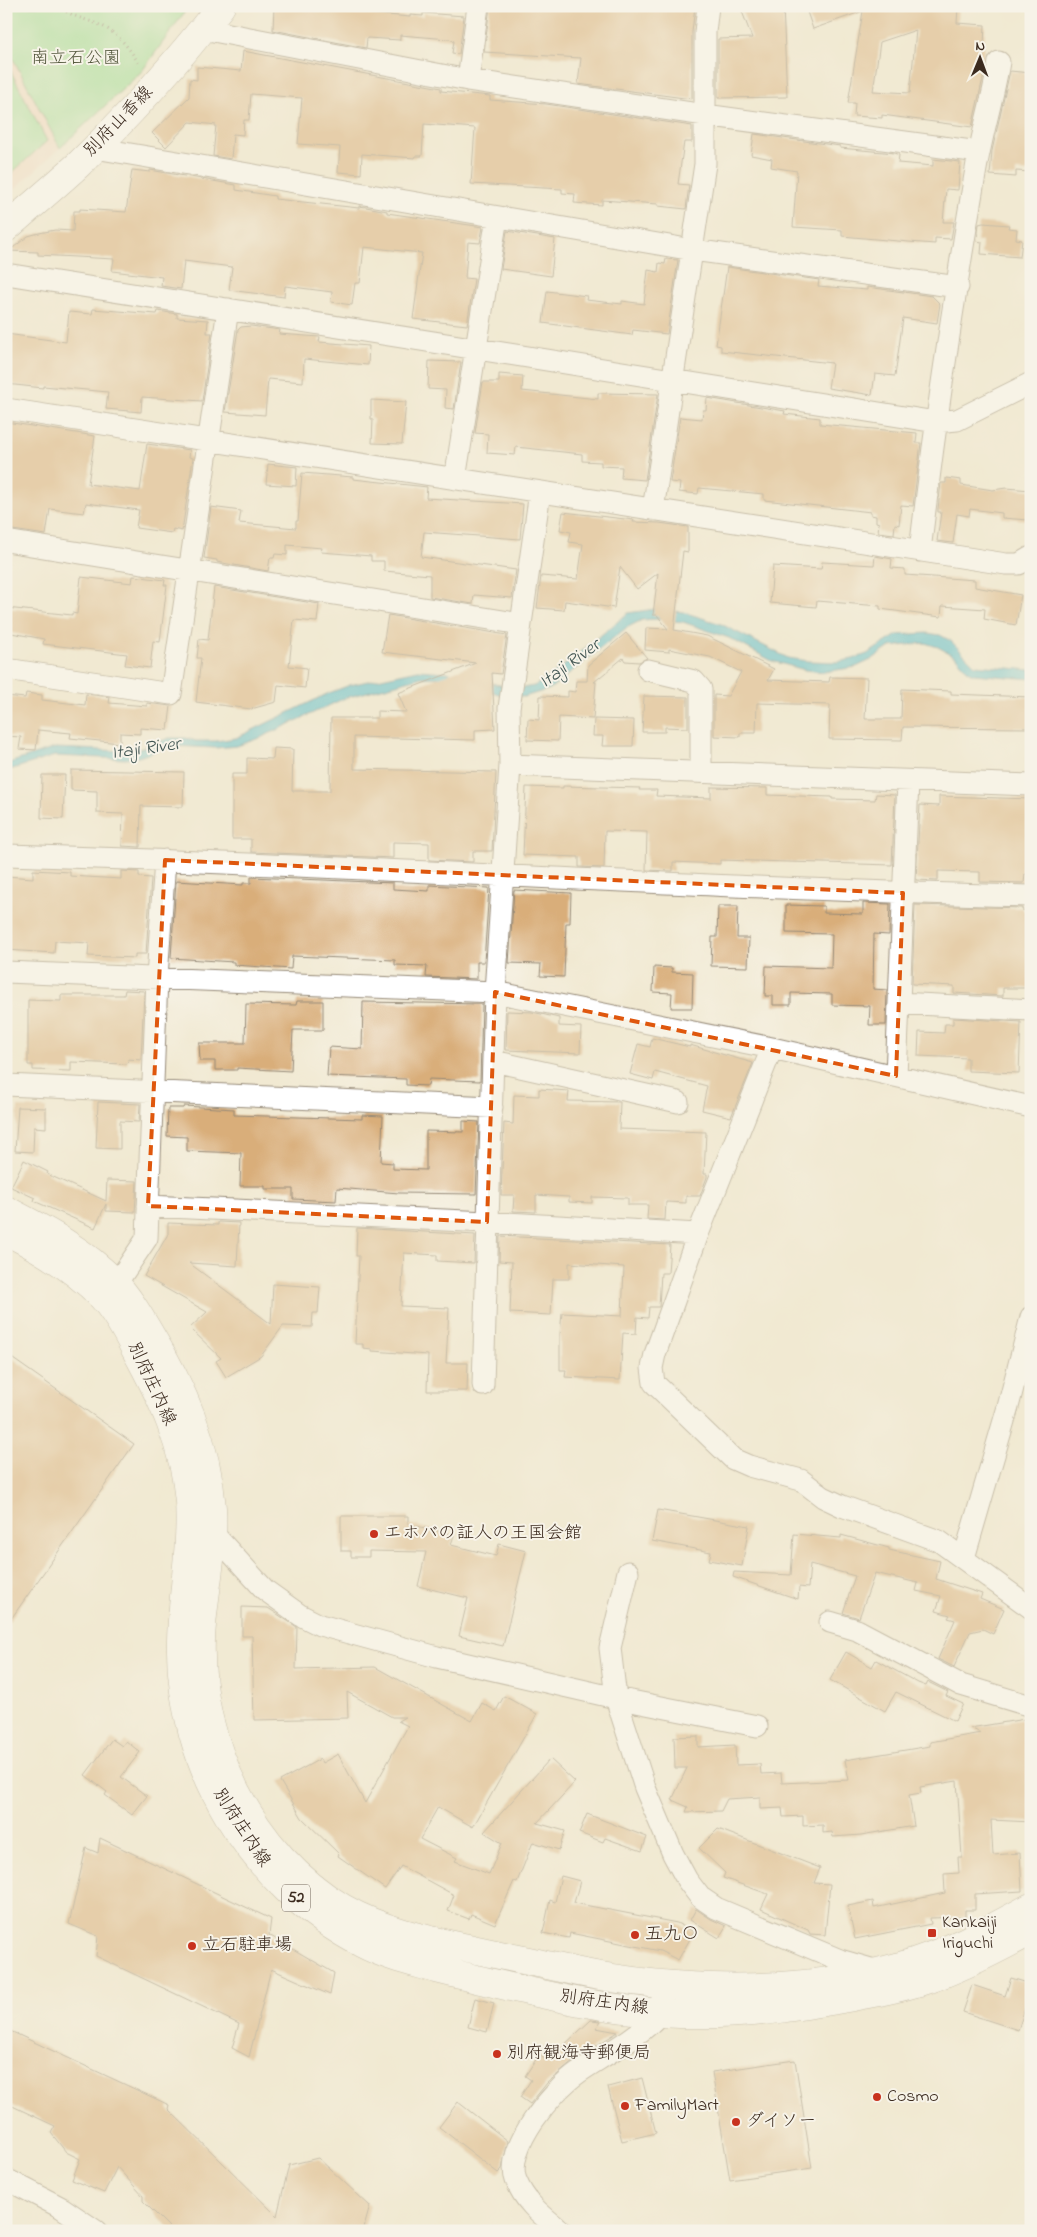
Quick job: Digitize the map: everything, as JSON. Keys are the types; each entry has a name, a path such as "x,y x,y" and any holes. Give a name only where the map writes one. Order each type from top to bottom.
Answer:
{"main road":[{"name":"別府山香線","path":"6,228 95,148 203,29 221,6"},
{"name":"別府庄内線","path":"6,1210 62,1240 116,1284 159,1349 186,1401 204,1453 211,1495 212,1532 201,1640 201,1670 207,1708 224,1767 254,1821 292,1869 341,1907 366,1920 406,1934 614,1979 661,1998 718,2014 791,2008 865,1995 937,1976 1025,1940"},
{"name":"別府庄内線","path":"6,1231 53,1257 80,1277 103,1298 126,1332 162,1400 183,1465 189,1497 190,1530 181,1641 182,1682 189,1720 199,1756 214,1789 252,1851 270,1874 308,1909 338,1930 367,1946 401,1960 579,2002 661,1998 718,1987 793,1985 879,1971 897,1967 970,1940 1031,1907"}],"street":[{"path":"468,80 478,6"},
{"path":"653,510 705,164 705,32 708,6"},
{"path":"203,29 468,80 705,115 979,152"},
{"path":"920,551 936,422 979,152 991,108 999,62"},
{"path":"95,148 693,250 958,287"},
{"path":"455,479 497,217"},
{"path":"6,274 936,422 957,420 1031,383"},
{"path":"6,669 171,694 210,441 228,309"},
{"path":"6,409 1014,565 1031,557"},
{"path":"483,1385 495,992 510,765 509,708 540,492"},
{"path":"6,541 521,624"},
{"path":"648,670 694,681 701,690 701,772"},
{"path":"510,765 1031,785"},
{"path":"896,1076 908,780"},
{"path":"6,855 165,860 904,893 1031,896"},
{"path":"116,1284 147,1238 157,978 165,860"},
{"path":"6,972 495,992 772,1048 1031,1107"},
{"path":"899,1003 1031,1010"},
{"path":"772,1048 698,1234 655,1354 653,1376 658,1388 733,1459 749,1466 801,1480 823,1497 842,1506 939,1541 1031,1608"},
{"path":"493,1061 678,1102"},
{"path":"6,1085 492,1107"},
{"path":"148,1206 698,1234"},
{"path":"964,1558 1008,1407 1031,1317"},
{"path":"212,1532 265,1590 300,1615 320,1625 437,1657 616,1698 757,1726"},
{"path":"628,1572 610,1648 616,1698 644,1788 687,1880 700,1897 716,1908 840,1960 879,1971"},
{"path":"830,1622 857,1630 961,1685 1031,1706"},
{"path":"561,2231 530,2204 516,2180 514,2163 527,2130 567,2081 646,2027 661,1998"},
{"path":"6,2179 62,2208 96,2231"}],"path":[{"path":"58,6 65,12 103,26 121,40 133,53 142,71"}],"highlighted area":[{"path":"165,860 903,893 896,1076 495,992 487,1222 148,1206"}],"shaded area":[{"path":"6,45 60,148 6,197"}],"green space":[{"name":"南立石公園","path":"6,6 189,6 142,71 60,148 6,45"},
{"path":"6,62 47,141 6,178"}],"water":[{"name":"Itaji River","path":"655,609 683,612 721,624 788,658 808,661 837,662 853,659 867,654 897,635 927,633 940,635 951,641 975,665 1031,670 1031,679 974,674 969,672 956,657 938,647 925,643 890,647 871,660 856,667 824,672 805,670 772,661 729,638 683,622 656,619 642,620 626,628 550,689 524,697 502,695 447,678 422,677 345,698 262,737 237,746 216,748 170,746 139,757 126,759 55,756 6,771 6,764 55,748 124,751 136,750 169,738 216,741 236,738 329,693 350,685 418,670 446,672 516,689 534,686 556,672 628,613"}],"building":[{"path":"274,6 365,6 365,13 410,17 410,15 423,16 423,13 464,16 459,54 452,53 454,41 449,39 400,35 400,40 367,38 366,48 273,30"},
{"path":"490,6 695,6 692,32 692,99 578,84 581,58 484,52"},
{"path":"740,6 783,6 787,97 718,98 718,39 752,38"},
{"path":"805,6 958,6 957,23 985,25 983,64 985,64 985,69 972,127 882,115 882,118 854,116 855,103 848,103 863,11 813,29","holes":["916,30 910,93 873,91 880,42"]},
{"path":"243,51 441,88 441,91 490,96 490,100 546,104 692,126 692,142 684,142 678,184 689,185 686,209 658,206 658,204 602,200 602,205 574,203 575,194 562,193 562,189 471,184 475,128 424,124 422,156 416,156 415,158 362,154 361,174 338,172 340,147 298,144 302,98 251,94 249,120 244,120 243,135 233,134 231,159 213,156 216,125 190,122 166,147 152,133 189,97 190,79 197,80 197,67 241,71"},
{"path":"1010,71 1031,73 1031,172 1016,171 1016,177 990,175 992,151"},
{"path":"754,134 840,146 840,148 894,153 899,155 898,163 933,166 933,159 960,162 958,190 946,189 943,222 954,222 951,239 935,238 935,244 842,236 842,230 793,227 797,171 771,167 772,159 751,155"},
{"path":"132,170 150,172 150,170 236,185 236,190 275,196 275,199 359,208 359,206 387,211 387,213 483,227 480,243 468,242 465,278 474,279 467,325 413,319 422,253 364,247 360,283 355,283 352,305 331,302 332,292 285,286 284,297 229,290 232,267 184,261 181,289 161,286 162,277 112,271 114,259 38,255 38,252 9,251 28,236 55,230 73,231 74,211 80,211 80,209 126,212"},
{"path":"979,224 1009,225 1008,228 1017,229 1016,239 1022,240 1020,257 981,254 982,242 977,241"},
{"path":"507,231 555,239 551,276 501,269"},
{"path":"666,259 678,260 667,334 633,330 632,335 543,323 547,291 587,296 586,300 622,304 622,301 644,304 648,270 658,272 659,263 665,264"},
{"path":"727,267 819,280 818,286 867,290 867,287 932,296 940,304 937,323 903,318 895,376 875,374 872,395 828,388 832,363 721,351 721,346 716,345"},
{"path":"93,309 157,314 158,311 177,314 177,318 208,320 207,333 212,333 202,401 142,397 141,412 106,409 108,392 6,384 6,334 66,342 69,312 92,314"},
{"path":"251,326 280,330 279,334 320,337 319,342 369,346 368,365 304,359 303,382 268,379 265,415 225,412 238,330 241,327"},
{"path":"429,361 461,362 454,409 445,408 446,390 428,389"},
{"path":"499,374 523,376 522,391 598,399 598,393 658,394 645,480 621,478 622,467 601,466 601,462 582,461 582,454 516,447 515,455 487,453 488,434 475,433 483,382 499,382"},
{"path":"707,398 785,411 784,414 820,418 820,424 917,433 916,443 921,443 913,506 901,505 899,525 895,524 894,534 878,532 879,523 876,522 876,516 871,515 871,512 764,500 764,494 699,488 698,494 679,492 680,483 670,482 680,417 702,419 703,410 706,410"},
{"path":"371,400 406,402 402,444 372,443 373,419 371,419"},
{"path":"6,422 95,436 88,484 140,491 147,444 190,450 189,457 193,458 182,531 173,529 172,533 136,528 139,510 86,503 84,513 50,509 46,535 6,529"},
{"path":"268,464 297,467 296,486 266,484"},
{"path":"302,473 353,477 353,479 427,487 426,498 523,504 520,539 424,532 421,557 516,570 512,598 474,595 473,604 430,597 430,575 384,571 384,561 371,561 371,556 321,552 322,548 287,545 287,555 275,554 274,558 270,558 268,571 204,558 211,507 241,511 239,523 296,528"},
{"path":"946,478 961,480 961,485 993,490 1006,488 1031,490 1031,516 1028,515 1028,520 1002,518 1002,513 970,509 969,516 957,514 953,543 937,541 941,512 938,512 938,509 941,483 946,483"},
{"path":"563,512 634,520 633,522 688,527 688,552 683,551 674,630 707,636 774,669 768,680 829,682 830,677 867,678 865,719 901,719 902,689 951,691 951,694 1031,697 1031,728 903,727 902,740 829,739 830,705 757,703 756,733 740,733 740,737 714,736 714,695 728,696 741,672 710,657 669,649 669,652 645,650 646,628 668,629 657,615 653,615 658,573 637,589 620,567 614,608 565,601 564,610 537,608 541,576 578,579 583,544 569,542 571,532 560,530"},
{"path":"875,556 892,559 891,568 905,569 905,575 975,580 975,587 1021,595 1016,625 984,619 985,609 942,606 941,617 880,609 880,606 817,601 816,607 770,603 773,566 821,569 822,562 874,565"},
{"path":"133,576 165,580 164,585 167,585 160,642 153,641 150,668 125,665 127,654 43,644 44,639 6,632 6,608 77,614 81,577 132,583"},
{"path":"214,587 319,604 317,622 294,620 289,666 307,668 305,688 278,685 276,702 251,709 196,702 201,658 197,658 199,639 208,640"},
{"path":"388,615 507,635 501,674 492,673 495,729 475,730 475,740 354,737 354,769 496,772 492,851 473,851 473,862 429,860 429,843 393,842 393,858 251,852 251,839 232,839 232,774 247,774 247,758 273,759 274,748 293,749 292,791 330,791 331,718 377,718 377,711 406,712 398,693 476,663 382,652"},
{"path":"626,633 647,658 639,662 625,661 623,658 594,682 596,682 593,719 559,717 558,741 527,740 528,719 539,720 540,696 568,697 568,691 575,692 576,681 587,681 588,665"},
{"path":"26,693 42,695 42,700 85,705 86,694 110,697 109,703 147,706 147,703 171,706 168,730 140,728 140,734 120,733 120,743 70,738 71,733 38,730 36,750 19,749 21,737 6,736 6,696 25,698"},
{"path":"644,696 688,697 688,728 665,727 665,732 642,732"},
{"path":"594,719 634,720 633,746 602,746 603,736 593,736"},
{"path":"71,770 184,772 183,807 141,806 140,847 122,846 123,814 97,813 97,791 71,790"},
{"path":"42,775 65,775 63,819 41,818"},
{"path":"563,786 640,788 639,790 657,790 656,796 711,798 711,787 767,788 767,795 832,797 832,799 875,800 876,794 895,795 892,865 720,860 720,864 673,862 673,871 646,870 647,832 605,831 604,868 579,867 579,857 523,855 526,787 563,788"},
{"path":"939,796 1031,799 1031,875 1025,874 1024,883 980,882 980,872 938,871 938,881 916,880 920,805 939,806"},
{"path":"33,870 70,872 70,876 121,879 121,871 139,872 139,877 151,878 146,954 135,954 135,958 88,956 89,943 55,941 54,953 6,950 6,876 33,878"},
{"path":"251,877 393,883 393,889 429,891 429,885 489,888 484,962 477,962 477,979 426,977 427,966 395,965 395,960 292,956 291,969 234,965 234,962 171,958 176,881 243,885 243,883 251,883"},
{"path":"514,890 571,893 570,923 566,923 564,977 540,976 541,964 509,963"},
{"path":"863,903 890,904 889,935 874,934 873,989 887,990 886,1025 869,1025 870,1006 832,1005 832,994 791,993 791,1005 773,1005 773,996 765,996 766,966 831,968 832,934 786,933 786,905 824,906 824,913 863,914"},
{"path":"915,905 1022,908 1022,910 1031,911 1031,988 1003,988 1003,996 954,993 954,986 912,984"},
{"path":"718,906 738,906 737,938 749,938 748,967 711,966 712,937 717,937"},
{"path":"654,967 672,968 672,972 693,973 692,1008 671,1008 672,993 653,992"},
{"path":"125,990 144,991 141,1060 128,1059 127,1064 71,1062 71,1071 33,1070 33,1065 28,1065 28,1000 61,1001 61,995 124,995"},
{"path":"297,1001 323,1001 323,1030 293,1030 291,1071 237,1068 237,1070 215,1070 215,1061 200,1061 199,1043 245,1043 246,1004 296,1005"},
{"path":"363,1002 482,1004 480,1081 429,1079 428,1086 406,1085 406,1079 327,1076 329,1047 362,1049"},
{"path":"507,1011 532,1012 559,1018 559,1026 581,1027 580,1053 506,1050"},
{"path":"953,1018 1021,1022 1019,1073 968,1071 968,1058 918,1056 919,1032 944,1033 945,1024 953,1024"},
{"path":"652,1038 690,1047 690,1045 753,1063 731,1117 702,1110 707,1086 655,1072 653,1080 630,1074 638,1044 650,1047"},
{"path":"539,1089 569,1091 568,1101 620,1102 619,1129 706,1132 704,1174 707,1174 707,1177 700,1196 686,1196 686,1203 666,1202 665,1220 647,1219 648,1205 628,1205 628,1198 592,1197 592,1203 569,1202 569,1197 536,1195 536,1212 513,1211 514,1195 501,1195 504,1123 513,1124 514,1095 539,1096"},
{"path":"98,1102 140,1104 139,1122 120,1121 120,1149 96,1148"},
{"path":"184,1106 234,1109 234,1115 362,1119 362,1115 383,1116 381,1162 393,1163 393,1169 426,1170 426,1131 463,1132 463,1121 479,1122 476,1194 399,1193 337,1188 336,1201 293,1199 293,1189 265,1189 265,1186 240,1186 241,1153 187,1151 187,1137 167,1136 168,1108 183,1108"},
{"path":"18,1107 46,1108 46,1128 34,1127 33,1152 15,1151"},
{"path":"24,1160 48,1172 47,1174 106,1201 107,1180 137,1181 135,1212 106,1211 106,1204 95,1228 34,1201 35,1198 11,1187"},
{"path":"218,1222 239,1223 237,1266 189,1263 271,1324 273,1284 320,1287 318,1313 313,1313 312,1327 283,1326 261,1356 226,1377 216,1361 221,1358 190,1328 207,1312 144,1276 168,1234 168,1223 218,1225"},
{"path":"357,1228 475,1235 474,1263 437,1261 437,1255 404,1253 401,1306 449,1308 446,1363 468,1363 467,1391 427,1391 428,1355 372,1351 372,1349 363,1348 363,1344 355,1344 359,1256 356,1256"},
{"path":"500,1236 670,1245 668,1273 661,1273 659,1307 649,1307 648,1318 637,1317 636,1334 623,1333 620,1380 565,1377 566,1370 560,1370 560,1334 562,1313 622,1316 624,1267 569,1263 569,1279 553,1279 551,1315 510,1313 512,1262 499,1261"},
{"path":"6,1354 134,1444 6,1626"},
{"path":"658,1510 749,1526 742,1566 709,1560 711,1552 652,1541"},
{"path":"341,1516 408,1516 408,1524 454,1535 451,1545 496,1556 499,1544 526,1551 503,1646 459,1636 468,1598 418,1586 426,1552 369,1551 369,1557 351,1557 351,1551 341,1551"},
{"path":"794,1534 841,1538 841,1535 889,1548 889,1550 940,1561 936,1579 982,1594 980,1599 1004,1609 993,1634 983,1629 970,1632 954,1667 938,1659 955,1620 948,1618 950,1615 936,1611 941,1596 916,1591 918,1583 875,1573 859,1618 843,1613 855,1576 810,1564 808,1588 799,1587 798,1599 733,1577 734,1572 791,1575"},
{"path":"242,1607 268,1608 297,1627 296,1669 375,1667 472,1721 482,1703 496,1711 504,1696 537,1714 473,1827 438,1807 420,1839 457,1858 455,1861 489,1874 502,1843 484,1832 550,1759 575,1782 537,1823 565,1831 559,1850 533,1842 517,1882 514,1881 495,1924 471,1914 469,1919 448,1911 454,1895 401,1866 385,1889 338,1856 339,1854 302,1818 280,1781 320,1759 322,1763 338,1754 365,1803 408,1726 398,1721 405,1717 392,1717 347,1692 348,1718 254,1720 252,1636 242,1636"},
{"path":"846,1652 872,1667 876,1660 918,1683 926,1686 928,1682 948,1692 946,1696 963,1704 955,1721 896,1692 885,1711 830,1680"},
{"path":"1031,1718 1031,1822 991,1820 993,1855 1020,1853 1022,1891 975,1894 975,1910 965,1910 965,1917 930,1918 931,1924 855,1939 848,1906 873,1901 874,1908 945,1893 944,1874 959,1873 958,1857 962,1857 957,1781 920,1787 921,1793 909,1795 914,1826 861,1835 833,1837 832,1832 823,1833 823,1825 803,1826 803,1816 783,1817 782,1808 760,1809 760,1797 727,1799 721,1811 686,1812 688,1807 672,1800 687,1768 675,1768 674,1737 698,1736 698,1747 735,1745 736,1765 760,1764 761,1774 781,1773 782,1783 849,1780 845,1760 930,1746 930,1742 981,1733 970,1728"},
{"path":"112,1739 122,1746 126,1741 140,1752 121,1777 147,1796 132,1815 105,1795 107,1792 85,1775"},
{"path":"587,1814 647,1837 642,1851 605,1838 603,1842 579,1833"},
{"path":"718,1829 820,1868 814,1883 830,1884 825,1935 810,1934 808,1930 761,1909 768,1894 723,1878 725,1873 699,1848"},
{"name":"立石駐車場","path":"100,1838 271,1919 269,1935 334,1973 330,1995 271,1969 249,2057 232,2048 239,2024 96,1956 98,1936 69,1924 86,1848 98,1853"},
{"path":"561,1876 580,1881 574,1903 677,1923 694,1932 678,1960 660,1951 570,1933 569,1938 543,1933 550,1900 555,1902"},
{"path":"696,1909 726,1926 719,1938 690,1920"},
{"path":"1011,1978 1031,1984 1031,1990 1018,2030 963,2012 972,1985 1005,1996"},
{"path":"475,1998 494,2003 487,2032 468,2027"},
{"path":"591,2020 601,2021 596,2028 618,2032 583,2054 580,2051 574,2061 547,2083 530,2104 520,2097 531,2080 525,2076 539,2055 547,2061"},
{"path":"6,2029 169,2105 168,2109 277,2216 289,2165 318,2158 370,2206 363,2231 173,2231 143,2201 143,2196 117,2167 104,2193 72,2180 80,2159 66,2152 51,2133 55,2126 6,2103"},
{"path":"795,2060 812,2168 730,2180 712,2072"},
{"path":"642,2078 656,2133 622,2141 608,2087"},
{"path":"458,2102 508,2141 502,2169 498,2173 439,2127"}],"place":[{"name":"エホバの証人の王国会館","path":"374,1534"},
{"name":"Kankaiji Iriguchi","path":"932,1933"},
{"name":"五九〇","path":"635,1935"},
{"name":"立石駐車場","path":"192,1946"},
{"name":"別府観海寺郵便局","path":"497,2054"},
{"name":"Cosmo","path":"877,2097"},
{"name":"FamilyMart","path":"625,2106"},
{"name":"ダイソー","path":"736,2122"}]}
